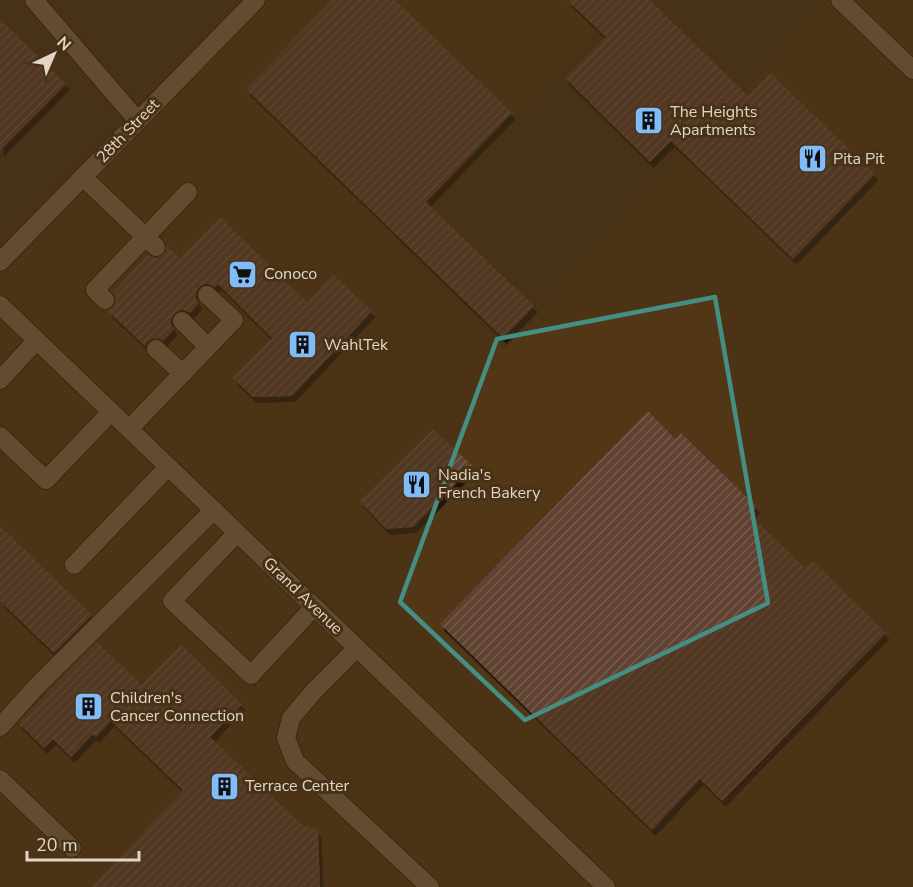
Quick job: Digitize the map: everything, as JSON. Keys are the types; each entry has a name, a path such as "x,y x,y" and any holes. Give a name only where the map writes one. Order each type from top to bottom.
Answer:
{"main road":[{"path":"34,0 138,121"},
{"name":"28th Street","path":"0,262 256,0"},
{"path":"840,0 913,70"},
{"path":"83,177 150,242"},
{"path":"105,300 95,290 127,267 150,242 188,192"},
{"path":"129,429 234,320 207,295"},
{"name":"Grand Avenue","path":"0,305 606,887"},
{"path":"182,321 208,347"},
{"path":"0,380 36,341"},
{"path":"156,349 183,374"},
{"path":"0,436 46,480 111,412"},
{"path":"74,565 168,467"},
{"path":"0,726 36,687 214,510"},
{"path":"237,533 172,601 251,675 314,607"},
{"path":"357,648 291,718 286,738 295,761 430,887"},
{"path":"0,779 72,848"}],"highlighted area":[{"path":"715,297 768,603 525,720 400,602 497,339"}],"shaded area":[{"path":"256,0 624,0 394,240 505,349 830,0 913,0 913,887 0,887 0,262"}],"building":[{"path":"332,0 395,0 512,113 426,202 534,306 503,338 246,89"},
{"path":"567,0 650,0 748,96 770,73 875,174 793,259 671,141 650,162 565,78 606,37"},
{"path":"0,19 66,84 0,151"},
{"path":"220,217 307,302 333,274 372,311 292,396 253,397 233,378 272,338 218,284 215,287 204,284 199,287 196,299 199,303 190,313 180,310 175,313 171,319 174,329 163,341 158,338 152,339 145,346 108,311 116,302 113,292 148,255 160,258 167,246 180,258"},
{"path":"648,411 675,439 681,433 757,507 750,515 805,568 813,561 886,633 722,801 700,779 652,830 440,624"},
{"name":"Nadia's French Bakery","path":"433,429 473,466 413,527 386,529 360,501"},
{"path":"0,526 92,615 54,653 0,601"},
{"path":"97,642 142,685 181,645 242,704 210,737 301,824 318,830 320,887 92,887 183,790 111,721 96,737 93,734 71,757 53,739 44,748 18,723"}],"place":[{"name":"The Heights Apartments","path":"649,121"},
{"name":"Pita Pit","path":"812,159"},
{"name":"Conoco","path":"243,274"},
{"name":"WahlTek","path":"303,345"},
{"name":"Nadia's French Bakery","path":"417,484"},
{"name":"Children's Cancer Connection","path":"89,707"},
{"name":"Terrace Center","path":"224,786"}]}
